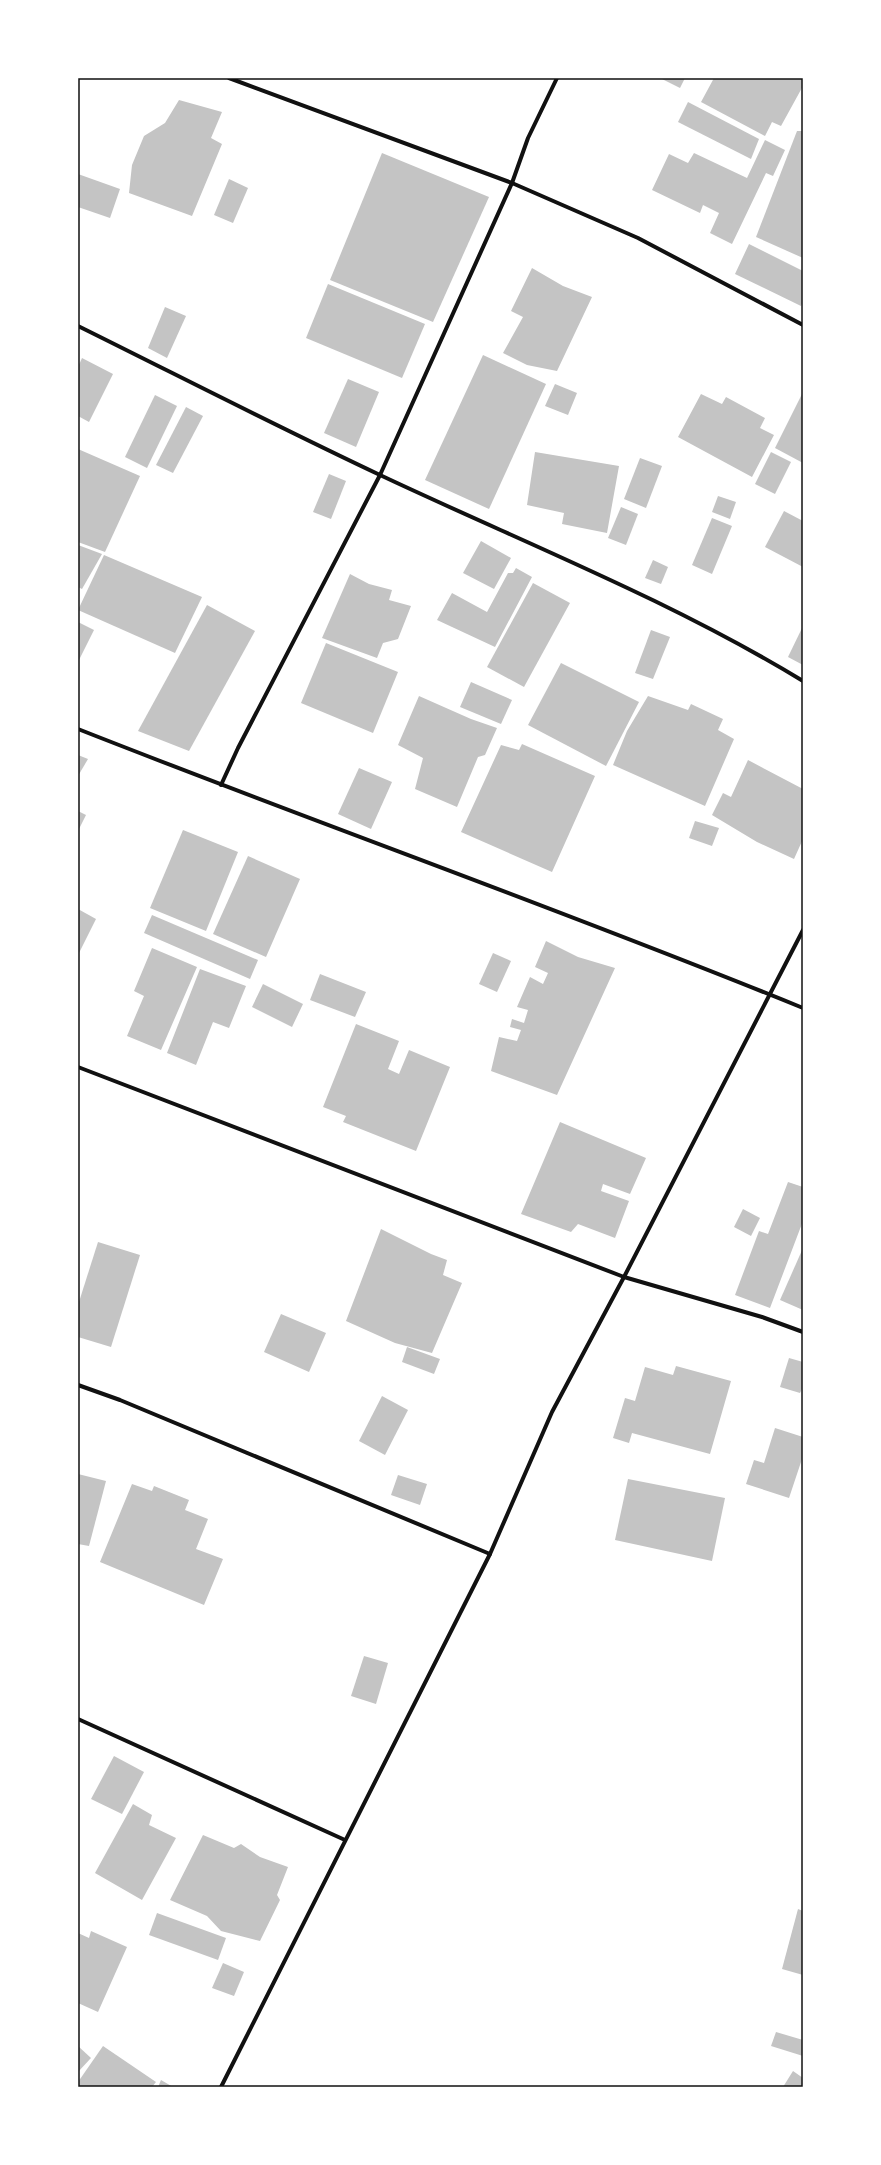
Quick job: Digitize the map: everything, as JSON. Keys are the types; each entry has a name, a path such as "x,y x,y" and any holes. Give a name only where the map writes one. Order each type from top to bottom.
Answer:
{"street":[{"path":"229,78 512,183 638,238 803,325"},
{"path":"221,785 238,748 380,475 512,183 528,138 557,78"},
{"path":"78,326 380,475 642,593 758,654 803,680"},
{"path":"78,729 221,785 518,895 803,1008"},
{"path":"221,2087 490,1554 552,1412 771,995 803,930"},
{"path":"78,1068 624,1277 762,1317 803,1332"},
{"path":"78,1385 120,1400 490,1554"},
{"path":"78,1719 345,1840"}],"building":[{"path":"660,78 685,78 680,88"},
{"path":"714,78 799,78 803,80 803,86 781,126 772,122 765,136 701,102"},
{"path":"179,100 222,112 211,138 222,144 192,216 129,193 132,165 144,136 165,123"},
{"path":"688,102 759,139 751,159 678,122"},
{"path":"797,131 803,131 803,258 756,237"},
{"path":"765,140 785,150 773,176 766,173 732,244 710,233 719,213 703,205 700,213 652,190 669,154 688,163 694,153 747,178"},
{"path":"382,153 489,197 433,322 330,280"},
{"path":"78,174 120,189 110,218 78,207"},
{"path":"229,179 248,188 233,223 214,215"},
{"path":"749,244 803,271 803,302 801,306 735,274"},
{"path":"532,268 563,286 592,297 557,371 527,365 503,353 523,317 511,311"},
{"path":"328,284 425,324 402,378 306,338"},
{"path":"165,307 186,316 167,358 148,348"},
{"path":"483,355 546,384 489,509 425,480"},
{"path":"82,358 113,374 89,422 78,416 78,367"},
{"path":"348,379 379,392 356,447 324,433"},
{"path":"555,384 577,393 568,415 545,406"},
{"path":"803,392 803,463 775,448"},
{"path":"701,394 722,404 726,397 765,418 760,428 774,435 752,477 678,437"},
{"path":"155,395 177,406 147,468 125,457"},
{"path":"186,407 203,416 173,473 156,465"},
{"path":"78,449 140,476 105,552 78,542"},
{"path":"535,452 619,466 607,533 562,524 564,513 527,505"},
{"path":"771,452 791,462 775,494 755,484"},
{"path":"640,458 662,466 646,508 624,499"},
{"path":"329,474 346,481 331,519 313,512"},
{"path":"718,496 736,502 730,519 712,512"},
{"path":"621,507 638,514 626,545 608,538"},
{"path":"784,511 803,521 803,567 765,547"},
{"path":"712,518 732,526 712,574 692,565"},
{"path":"481,541 511,558 494,589 463,573"},
{"path":"78,545 102,554 82,589 78,587"},
{"path":"104,555 202,597 175,653 78,610"},
{"path":"653,560 668,567 661,584 645,578"},
{"path":"516,568 532,577 495,647 437,620 452,593 487,612 508,573 513,573"},
{"path":"350,574 369,584 392,590 389,600 411,606 398,639 383,643 377,658 322,638"},
{"path":"533,583 570,603 524,687 487,667"},
{"path":"207,605 255,631 189,751 138,731"},
{"path":"78,622 94,630 78,662"},
{"path":"803,626 803,665 788,657"},
{"path":"651,630 670,637 653,679 635,673"},
{"path":"326,643 398,672 373,733 301,703"},
{"path":"561,663 639,702 606,766 528,725"},
{"path":"471,682 512,700 501,724 460,707"},
{"path":"419,696 471,719 497,728 485,755 478,757 457,807 415,789 423,758 398,745"},
{"path":"648,696 688,710 691,704 723,719 718,730 734,739 705,806 613,765 627,731"},
{"path":"522,744 595,776 552,872 461,832 501,745 519,750"},
{"path":"78,755 88,759 78,776"},
{"path":"748,760 803,789 803,839 794,859 757,842 712,815 723,793 731,797"},
{"path":"359,768 392,782 371,829 338,814"},
{"path":"78,811 86,815 78,831"},
{"path":"695,821 719,828 712,846 689,838"},
{"path":"183,830 238,852 206,931 150,908"},
{"path":"248,856 300,879 266,957 213,934"},
{"path":"78,909 96,919 78,955"},
{"path":"152,915 258,960 250,979 144,933"},
{"path":"546,941 578,957 615,968 557,1095 491,1071 499,1037 517,1041 521,1030 510,1027 512,1019 524,1023 528,1010 517,1007 530,977 543,984 548,973 535,967"},
{"path":"152,948 197,967 161,1050 127,1036 144,996 134,991"},
{"path":"493,953 511,961 497,992 479,984"},
{"path":"200,969 246,986 229,1028 213,1022 196,1065 167,1053"},
{"path":"320,974 366,992 355,1017 310,1000"},
{"path":"263,984 303,1004 292,1027 252,1007"},
{"path":"356,1024 399,1041 388,1069 399,1074 409,1050 450,1067 416,1151 343,1122 346,1116 323,1107"},
{"path":"560,1122 646,1158 630,1194 603,1184 601,1191 629,1201 615,1238 578,1224 571,1232 521,1214"},
{"path":"788,1182 803,1187 803,1221 770,1308 735,1295 759,1231 768,1234"},
{"path":"743,1209 760,1218 751,1236 734,1227"},
{"path":"381,1229 431,1254 447,1260 443,1275 462,1283 432,1353 395,1343 346,1321"},
{"path":"98,1242 140,1255 111,1347 78,1337 78,1305"},
{"path":"803,1248 803,1310 780,1300"},
{"path":"281,1314 326,1333 309,1372 264,1352"},
{"path":"407,1347 440,1359 434,1374 402,1362"},
{"path":"789,1358 803,1362 803,1387 800,1393 780,1387"},
{"path":"676,1366 731,1381 710,1454 632,1433 629,1443 613,1438 625,1398 635,1401 645,1367 673,1375"},
{"path":"382,1396 408,1410 385,1455 359,1441"},
{"path":"775,1428 803,1437 803,1456 789,1498 746,1484 754,1460 764,1463"},
{"path":"78,1474 106,1481 89,1546 78,1544"},
{"path":"398,1475 427,1484 420,1505 391,1495"},
{"path":"628,1479 725,1498 712,1561 615,1540"},
{"path":"132,1484 152,1491 154,1486 189,1500 185,1510 208,1519 196,1549 223,1559 204,1605 100,1562"},
{"path":"364,1656 388,1663 376,1704 351,1696"},
{"path":"114,1756 144,1772 122,1814 91,1799"},
{"path":"133,1804 152,1815 149,1825 176,1838 142,1900 95,1873"},
{"path":"203,1835 234,1848 241,1844 260,1857 288,1867 277,1895 280,1900 260,1941 221,1931 207,1916 170,1900"},
{"path":"798,1909 803,1911 803,1975 782,1969"},
{"path":"157,1913 226,1938 218,1960 149,1935"},
{"path":"91,1931 127,1947 98,2012 78,2003 78,1933 89,1938"},
{"path":"223,1963 244,1972 234,1996 212,1988"},
{"path":"776,2032 803,2040 803,2056 771,2046"},
{"path":"78,2046 91,2058 78,2072"},
{"path":"103,2046 156,2082 152,2087 78,2087 78,2082"},
{"path":"793,2071 803,2078 803,2087 783,2087"},
{"path":"161,2080 173,2087 158,2087"}]}
